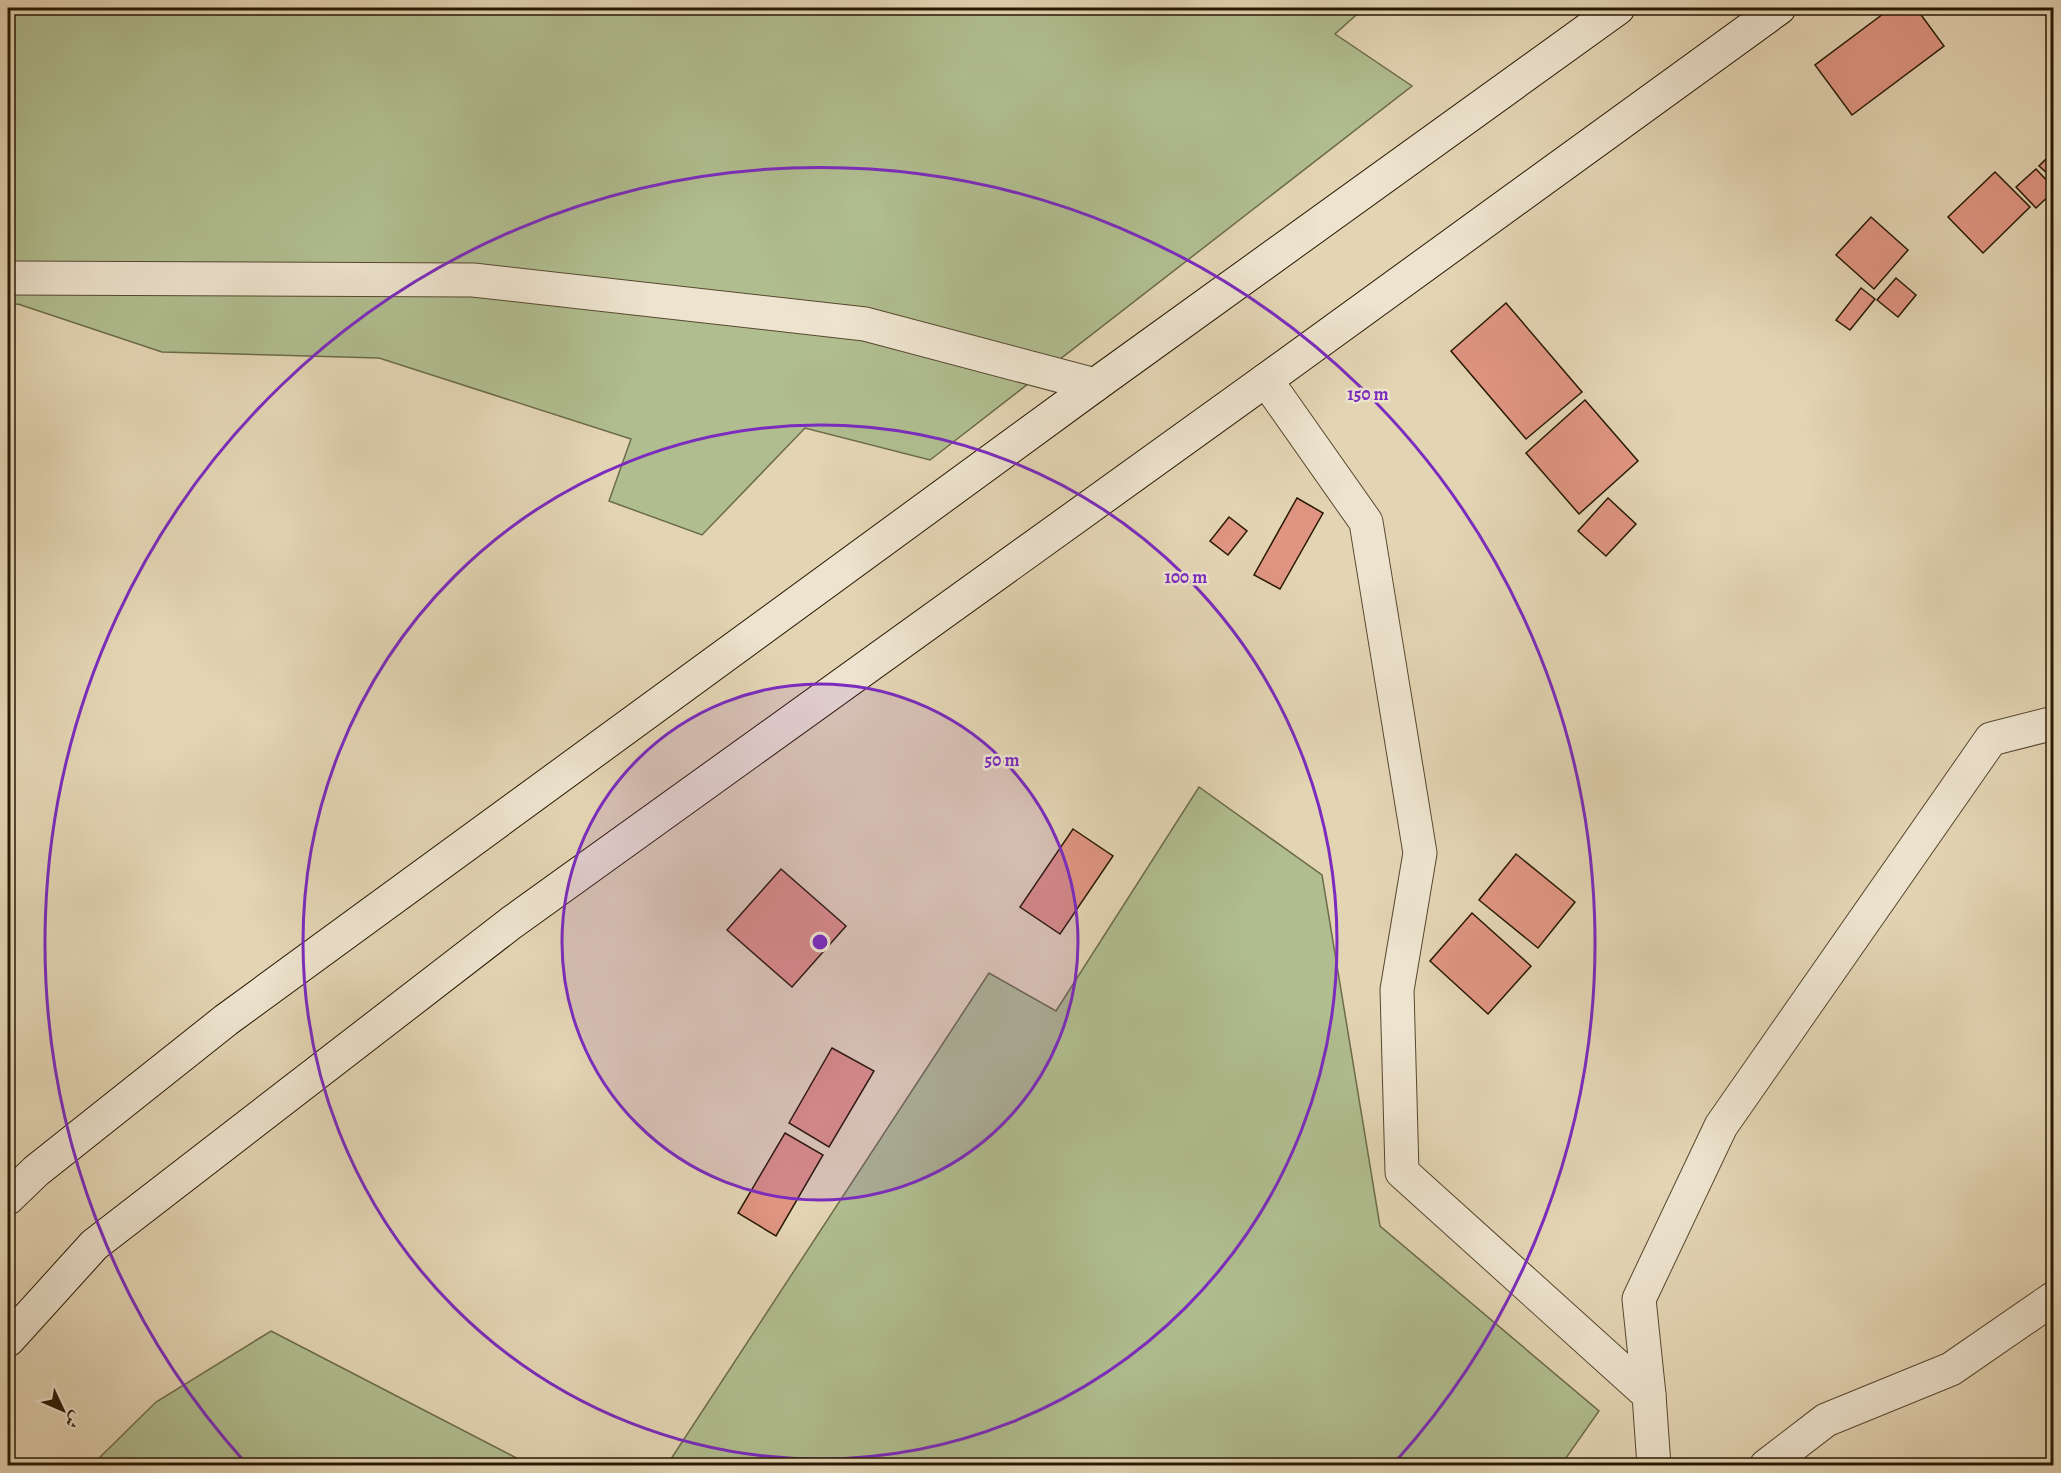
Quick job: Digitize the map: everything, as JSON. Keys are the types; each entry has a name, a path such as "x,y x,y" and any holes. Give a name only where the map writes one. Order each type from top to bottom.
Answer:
{"main road":[{"path":"8,1198 36,1171 226,1020 1095,386 1618,8"},
{"path":"8,1340 94,1245 501,930 1779,8"},
{"path":"8,278 473,280 865,324 1095,386"},
{"path":"1266,380 1366,522 1420,853 1397,990 1402,1172 1649,1395"},
{"path":"1654,1466 1639,1299 1721,1126 1991,739 2054,723"},
{"path":"1766,1466 1826,1420 1951,1369 2054,1298"}],"green space":[{"path":"8,8 1364,8 1335,34 1412,86 930,460 805,428 702,535 609,501 631,439 379,358 162,352 18,304 8,305"},
{"path":"1199,787 1322,875 1380,1226 1599,1411 1561,1465 667,1465 989,973 1056,1011"},
{"path":"271,1331 530,1465 92,1465 156,1402"}],"building":[{"path":"1891,8 1916,8 1944,46 1852,115 1815,65"},
{"path":"2054,151 2054,179 2039,166"},
{"path":"2036,169 2054,188 2054,191 2036,208 2016,187"},
{"path":"1995,172 2030,207 1983,253 1948,217"},
{"path":"1871,217 1908,250 1874,289 1836,255"},
{"path":"1896,278 1916,295 1898,317 1877,300"},
{"path":"1861,288 1875,299 1850,330 1836,320"},
{"path":"1506,303 1582,392 1526,439 1451,351"},
{"path":"1585,400 1638,461 1579,514 1526,453"},
{"path":"1297,498 1323,513 1280,589 1254,575"},
{"path":"1608,498 1636,524 1606,556 1578,531"},
{"path":"1229,517 1247,531 1228,555 1210,541"},
{"path":"1073,829 1113,856 1060,934 1020,907"},
{"path":"1516,854 1575,902 1538,948 1479,900"},
{"path":"781,869 846,926 792,987 727,930"},
{"path":"1472,913 1531,966 1488,1014 1430,961"},
{"path":"832,1048 874,1071 829,1147 789,1123"},
{"path":"785,1133 823,1155 776,1236 738,1213"}]}
